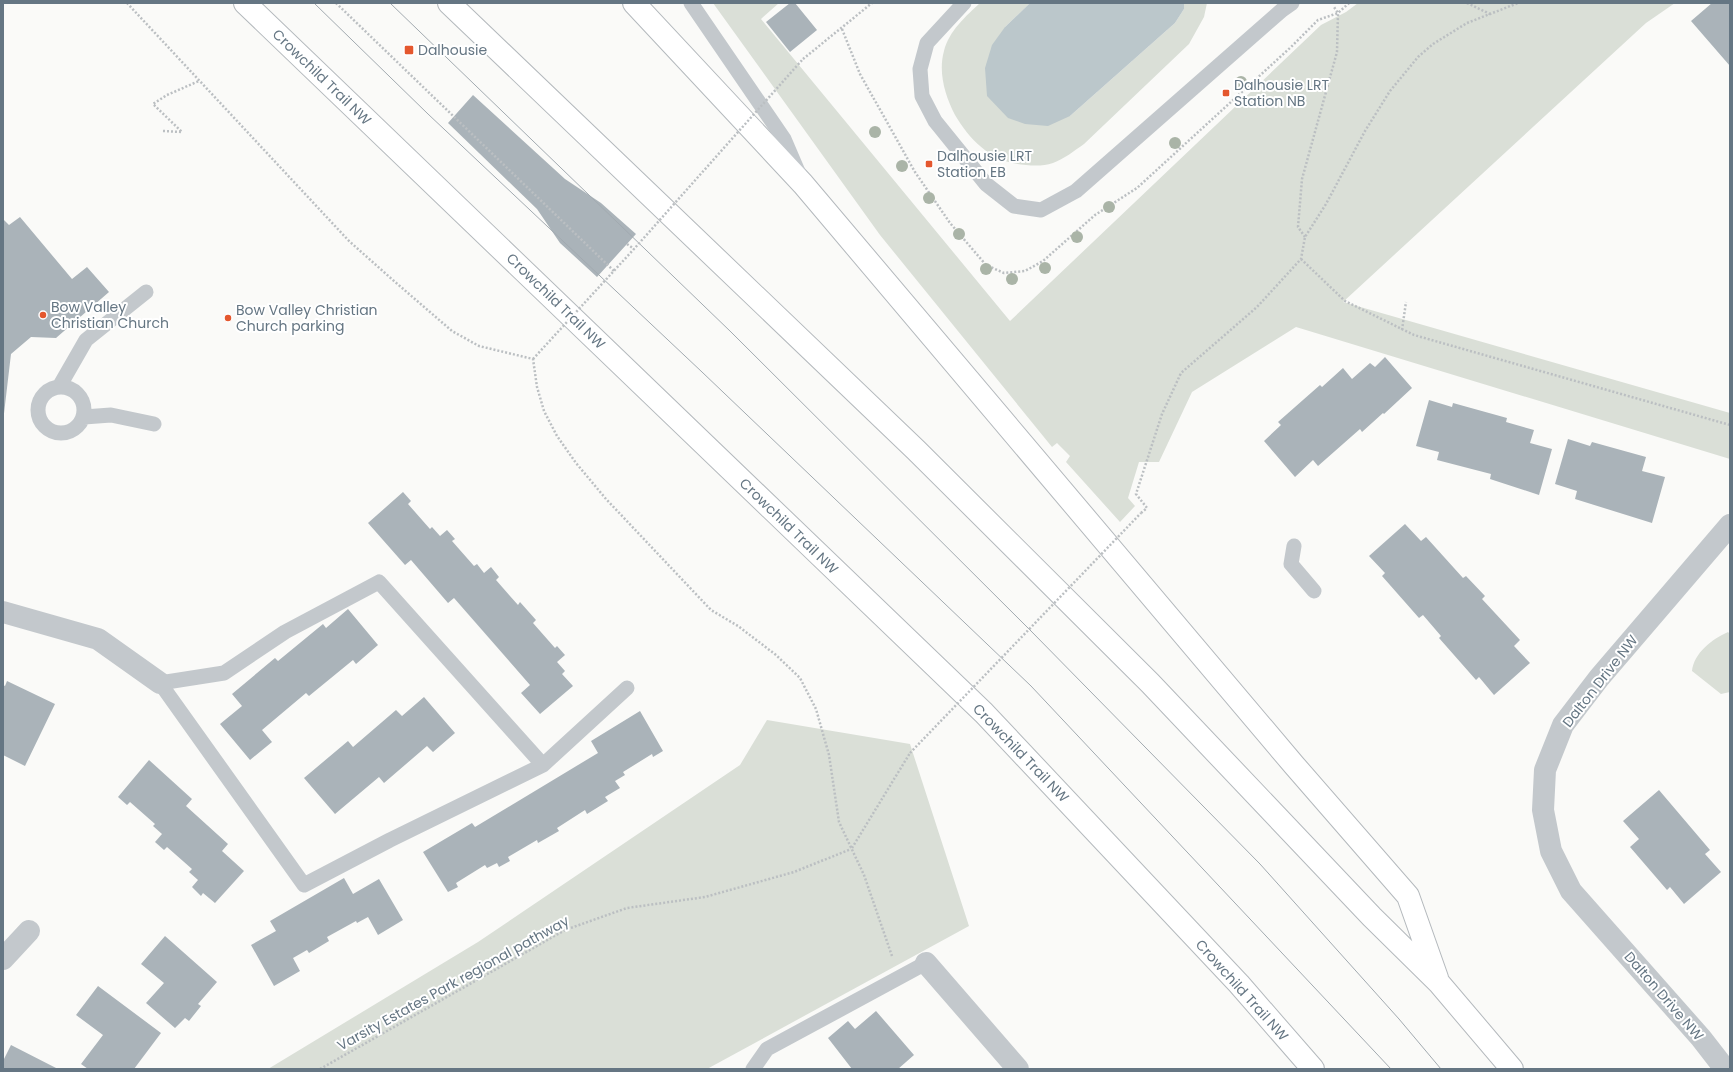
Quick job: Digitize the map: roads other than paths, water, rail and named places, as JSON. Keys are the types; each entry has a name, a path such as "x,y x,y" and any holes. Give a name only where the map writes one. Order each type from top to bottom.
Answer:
{"highway":[{"name":"Crowchild Trail NW","path":"245,3 984,713 1239,984 1314,1069"},
{"path":"449,3 916,450 1150,683 1372,917 1439,983 1512,1069"},
{"path":"634,3 803,184 1284,753 1408,896 1439,983"}],"street":[{"name":"Dalton Drive NW","path":"1725,1069 1701,1038 1571,891 1551,851 1543,810 1545,770 1563,725 1599,678 1730,525"},
{"path":"3,612 98,639 160,683"},
{"path":"3,959 29,931"},
{"path":"916,968 1018,1069"}],"lane":[{"path":"691,3 784,139 803,184"},
{"path":"964,3 927,43 920,69 922,96 935,121 986,184 1014,206 1041,210 1076,191 1283,5"},
{"path":"59,387 86,340 146,292"},
{"path":"59,387 74,390 84,401 84,417 72,432 53,433 39,420 38,405 45,393 59,387"},
{"path":"84,417 111,415 154,424"},
{"path":"1294,546 1291,564 1314,591"},
{"path":"543,765 379,582 285,632 224,673 160,683 304,884 543,765 627,688"},
{"path":"753,1069 767,1049 916,968"}],"tram line":[{"path":"314,3 428,114 702,372 1031,686 1391,1069"},
{"path":"390,3 731,332 1031,631 1260,864 1399,1019 1441,1069"}],"place":[{"name":"Dalhousie","path":"409,50"},
{"name":"Dalhousie LRT Station NB","path":"1226,93"},
{"name":"Dalhousie LRT Station EB","path":"929,164"},
{"name":"Bow Valley Christian Church","path":"43,315"},
{"name":"Bow Valley Christian Church parking","path":"228,318"}]}
